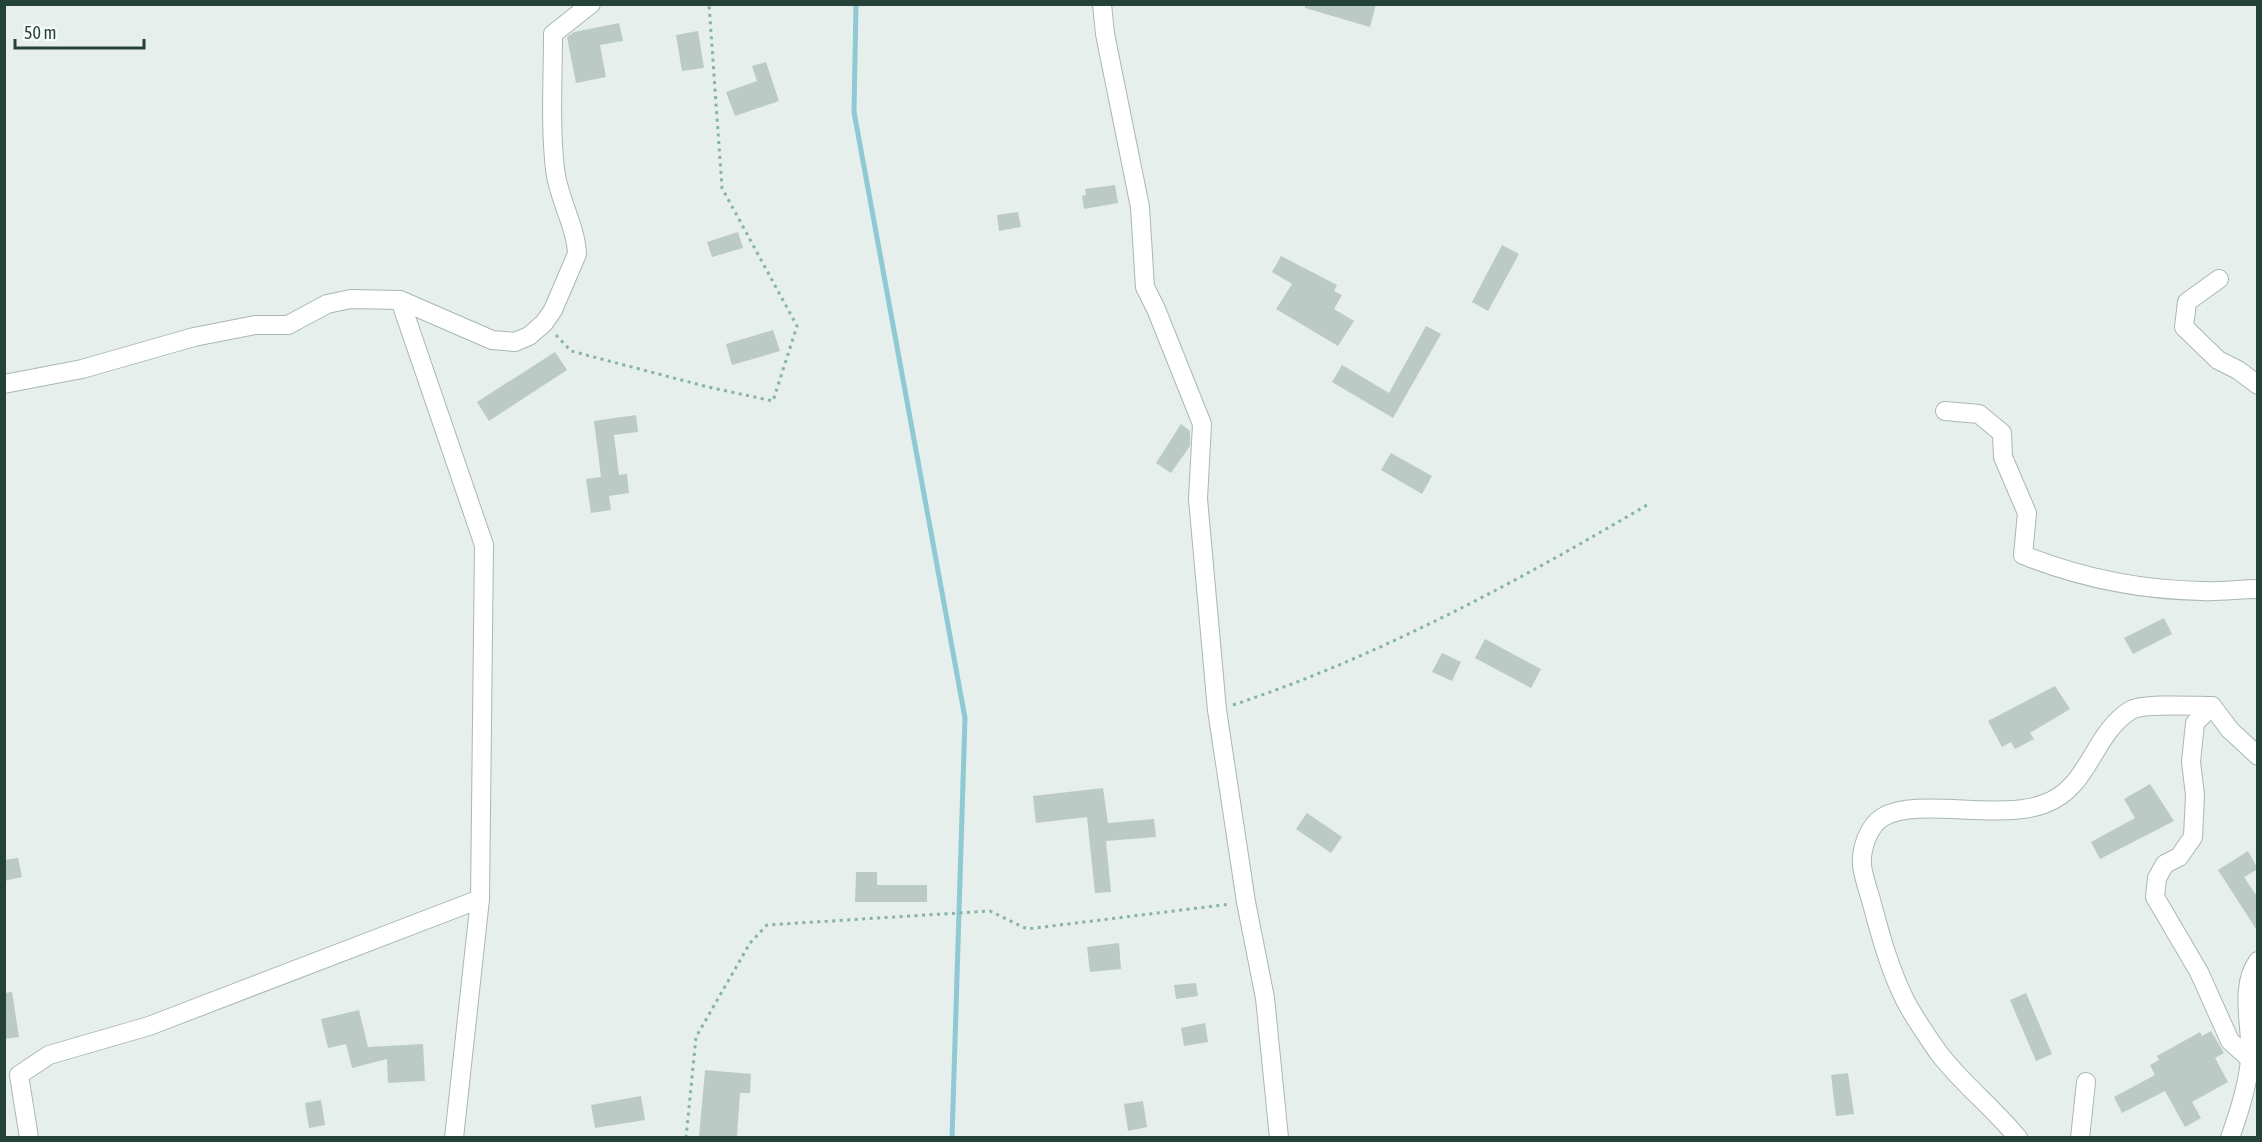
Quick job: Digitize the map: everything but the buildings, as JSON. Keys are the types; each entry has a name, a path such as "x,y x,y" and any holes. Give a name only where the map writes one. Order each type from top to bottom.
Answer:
{"street":[{"path":"4,384 82,369 194,338 255,325 288,325 327,304 351,299 400,300 492,340 515,342 529,336 544,323 553,310 577,254 555,169 553,34 591,4"},
{"path":"1102,4 1105,34 1140,207 1145,287 1202,424 1198,499 1217,710 1246,902 1265,998 1279,1137"},
{"path":"2219,279 2187,302 2184,327 2218,360 2238,370 2258,386"},
{"path":"400,300 484,545 480,899 454,1137"},
{"path":"1945,411 1979,414 2002,433 2003,457 2027,513 2023,555 2063,571 2109,582 2205,591 2258,589"},
{"path":"2018,1137 1997,1111 1968,1088 1939,1053 1906,1003 1882,939 1862,864 1864,840 1881,818 1901,811 2024,810 2046,804 2074,786 2107,733 2132,709 2179,705 2212,706"},
{"path":"2212,706 2230,730 2258,756"},
{"path":"2212,706 2195,723 2191,762 2194,795 2193,837 2179,857 2165,864 2157,878 2155,897 2199,972 2230,1041 2250,1059"},
{"path":"29,1137 20,1075 49,1054 150,1026 480,899"},
{"path":"2230,1137 2243,1101 2250,1059 2248,975 2258,962"},
{"path":"2080,1137 2086,1082"}],"path":[{"path":"544,323 571,351 708,387 772,401 797,327 722,188 709,4"},
{"path":"1217,710 1299,683 1456,613 1542,567 1647,504"},
{"path":"686,1137 696,1037 750,943 767,926 990,911 1027,929 1246,902"}],"waterway":[{"path":"856,4 854,112 965,718 952,1138"}]}
